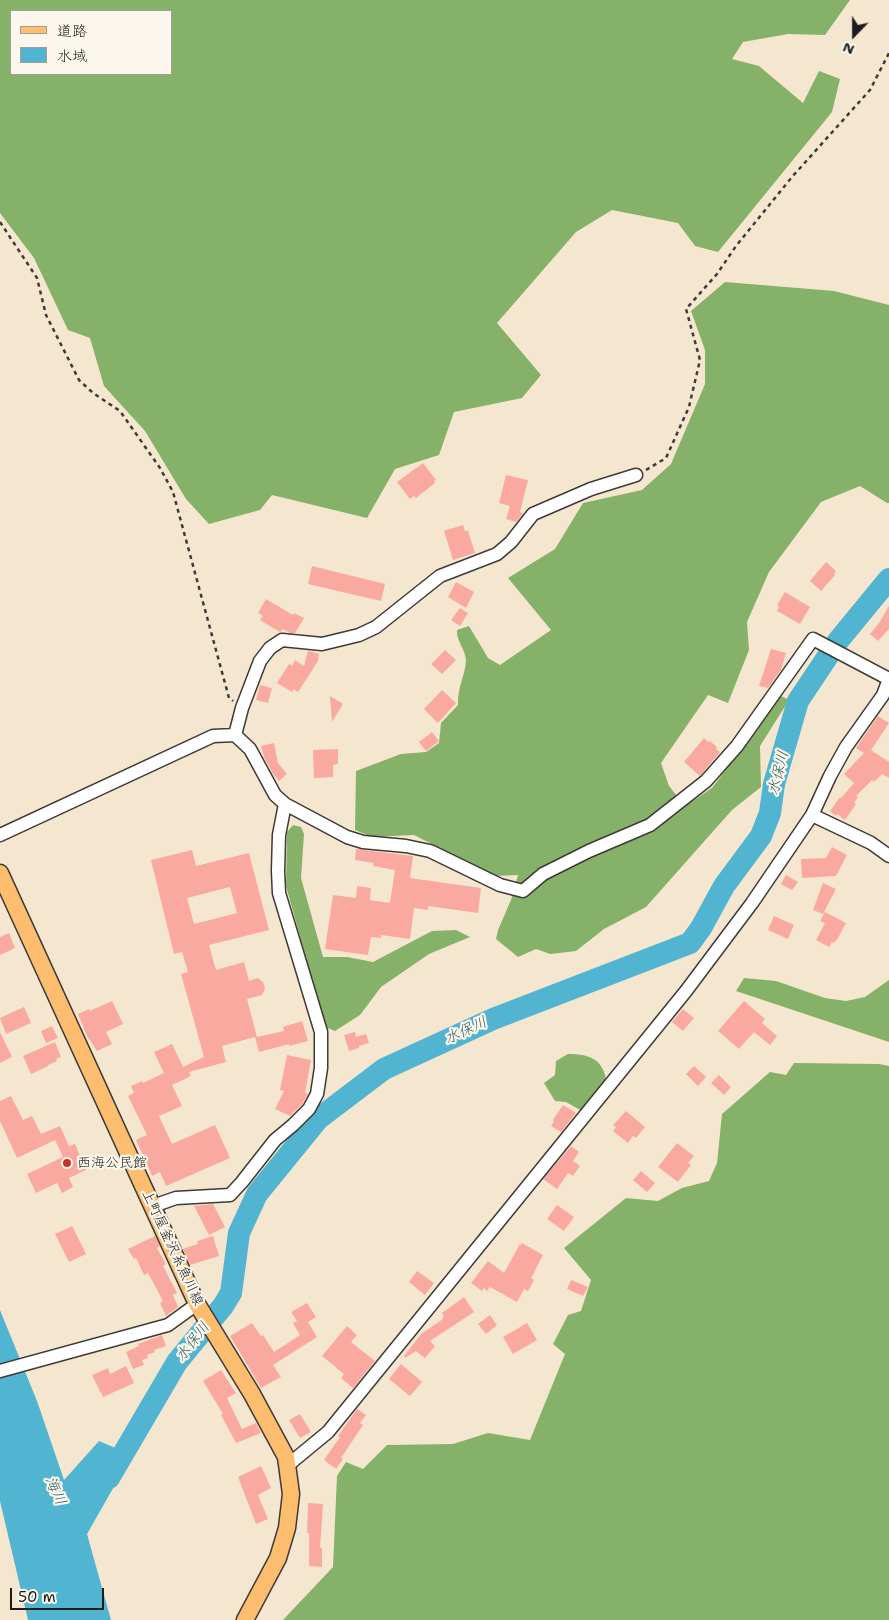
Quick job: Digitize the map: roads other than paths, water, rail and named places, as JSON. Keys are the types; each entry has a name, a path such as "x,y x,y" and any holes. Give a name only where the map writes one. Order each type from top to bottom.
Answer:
{"main road":[{"name":"上町屋釜沢糸魚川線","path":"0,873 199,1306 220,1344 252,1394 286,1457 291,1494 287,1528 278,1558 245,1620"}],"street":[{"path":"235,735 242,708 260,661 270,648 282,640 322,644 359,635 376,627 440,576 496,554 511,542 533,514 591,489 636,475"},
{"path":"0,835 213,736 235,735 250,749 276,795 285,804 347,838 430,851 500,885 524,891 543,874 589,851 650,825 706,781 737,746 813,639 842,656 889,679 883,695 842,754 812,815 752,903 686,991 328,1432 288,1465"},
{"path":"152,1206 176,1198 230,1195 275,1140 308,1109 317,1094 321,1068 321,1032 279,893 279,835 285,804"},
{"path":"812,815 871,843 889,856"},
{"path":"0,1371 168,1325 199,1306"}],"water":[{"name":"海川","path":"0,1310 37,1401 64,1480 99,1441 132,1455 87,1534 111,1620 28,1620 0,1501"}],"waterway":[{"name":"水保川","path":"109,1478 177,1362 223,1306 231,1293 239,1233 257,1194 318,1119 384,1069 493,1019 690,943 701,928 724,886 761,836 770,813 774,784 798,701 838,641 889,579"}],"place":[{"name":"西海公民館","path":"67,1163"}]}
